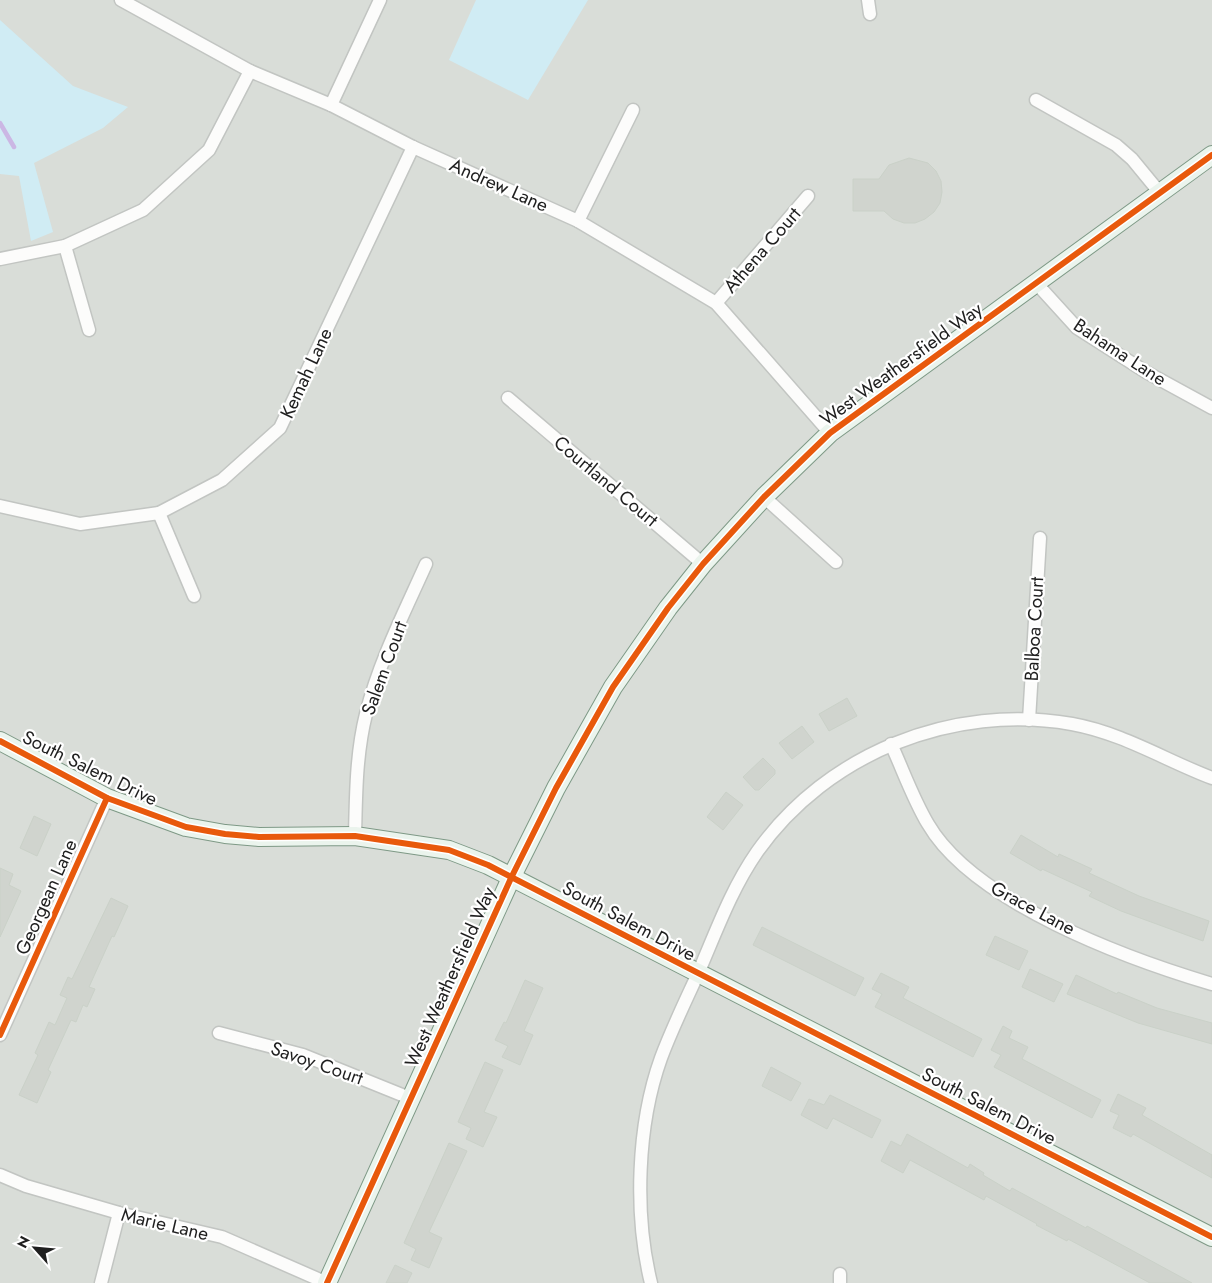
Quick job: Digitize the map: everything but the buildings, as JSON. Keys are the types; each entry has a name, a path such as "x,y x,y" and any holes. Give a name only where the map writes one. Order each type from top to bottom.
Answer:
{"street":[{"name":"Andrew Lane","path":"121,0 250,71 331,105 413,147 578,221 716,303 830,433"},
{"path":"331,105 380,0"},
{"path":"868,0 870,14"},
{"path":"0,259 66,246 143,210 209,150 250,71"},
{"path":"1036,100 1116,145 1132,159 1160,192"},
{"path":"578,221 633,110"},
{"name":"Kemah Lane","path":"0,506 80,524 159,513 222,480 280,428 413,147"},
{"name":"West Weathersfield Way","path":"327,1283 512,876 556,788 594,717 649,633 703,564 764,496 830,433 1212,155"},
{"name":"Athena Court","path":"716,303 808,196"},
{"path":"66,246 89,330"},
{"name":"Bahama Lane","path":"1037,284 1078,328 1146,372 1212,408"},
{"name":"Courtland Court","path":"508,398 703,564"},
{"path":"764,496 836,562"},
{"path":"159,513 194,596"},
{"name":"Balboa Court","path":"1028,720 1040,538"},
{"name":"Salem Court","path":"354,836 356,780 366,716 375,682 426,564"},
{"path":"648,1282 641,1189 645,1128 660,1060 736,887 768,838 822,785 863,757 891,744 960,724 990,720 1028,720 1072,724 1095,730 1134,743 1212,778"},
{"name":"South Salem Drive","path":"0,741 107,798 164,820 225,834 259,837 354,836 449,850 512,876 698,974 1212,1237"},
{"name":"Grace Lane","path":"891,744 928,824 945,846 969,870 999,893 1110,948 1150,964 1212,984"},
{"name":"Georgean Lane","path":"0,1035 107,798"},
{"name":"Savoy Court","path":"219,1033 303,1055 412,1099"},
{"name":"Marie Lane","path":"0,1174 26,1186 119,1213 222,1237 327,1283"},
{"path":"101,1283 119,1213"}],"shaded area":[{"path":"0,0 1212,0 1212,1283 0,1283"},
{"path":"476,0 588,0 528,100 449,60"},
{"path":"0,20 73,86 128,107 103,128 34,163 53,232 31,241 19,176 0,174"}],"waterway":[{"path":"0,123 14,147"}],"cycle path":[{"path":"327,1283 512,876 556,788 613,687 668,608 703,564 764,497 830,433 1212,155"},
{"path":"0,741 107,798 186,827 225,834 259,837 355,836 449,850 488,865 1212,1237"},
{"path":"0,1035 107,798"}]}
